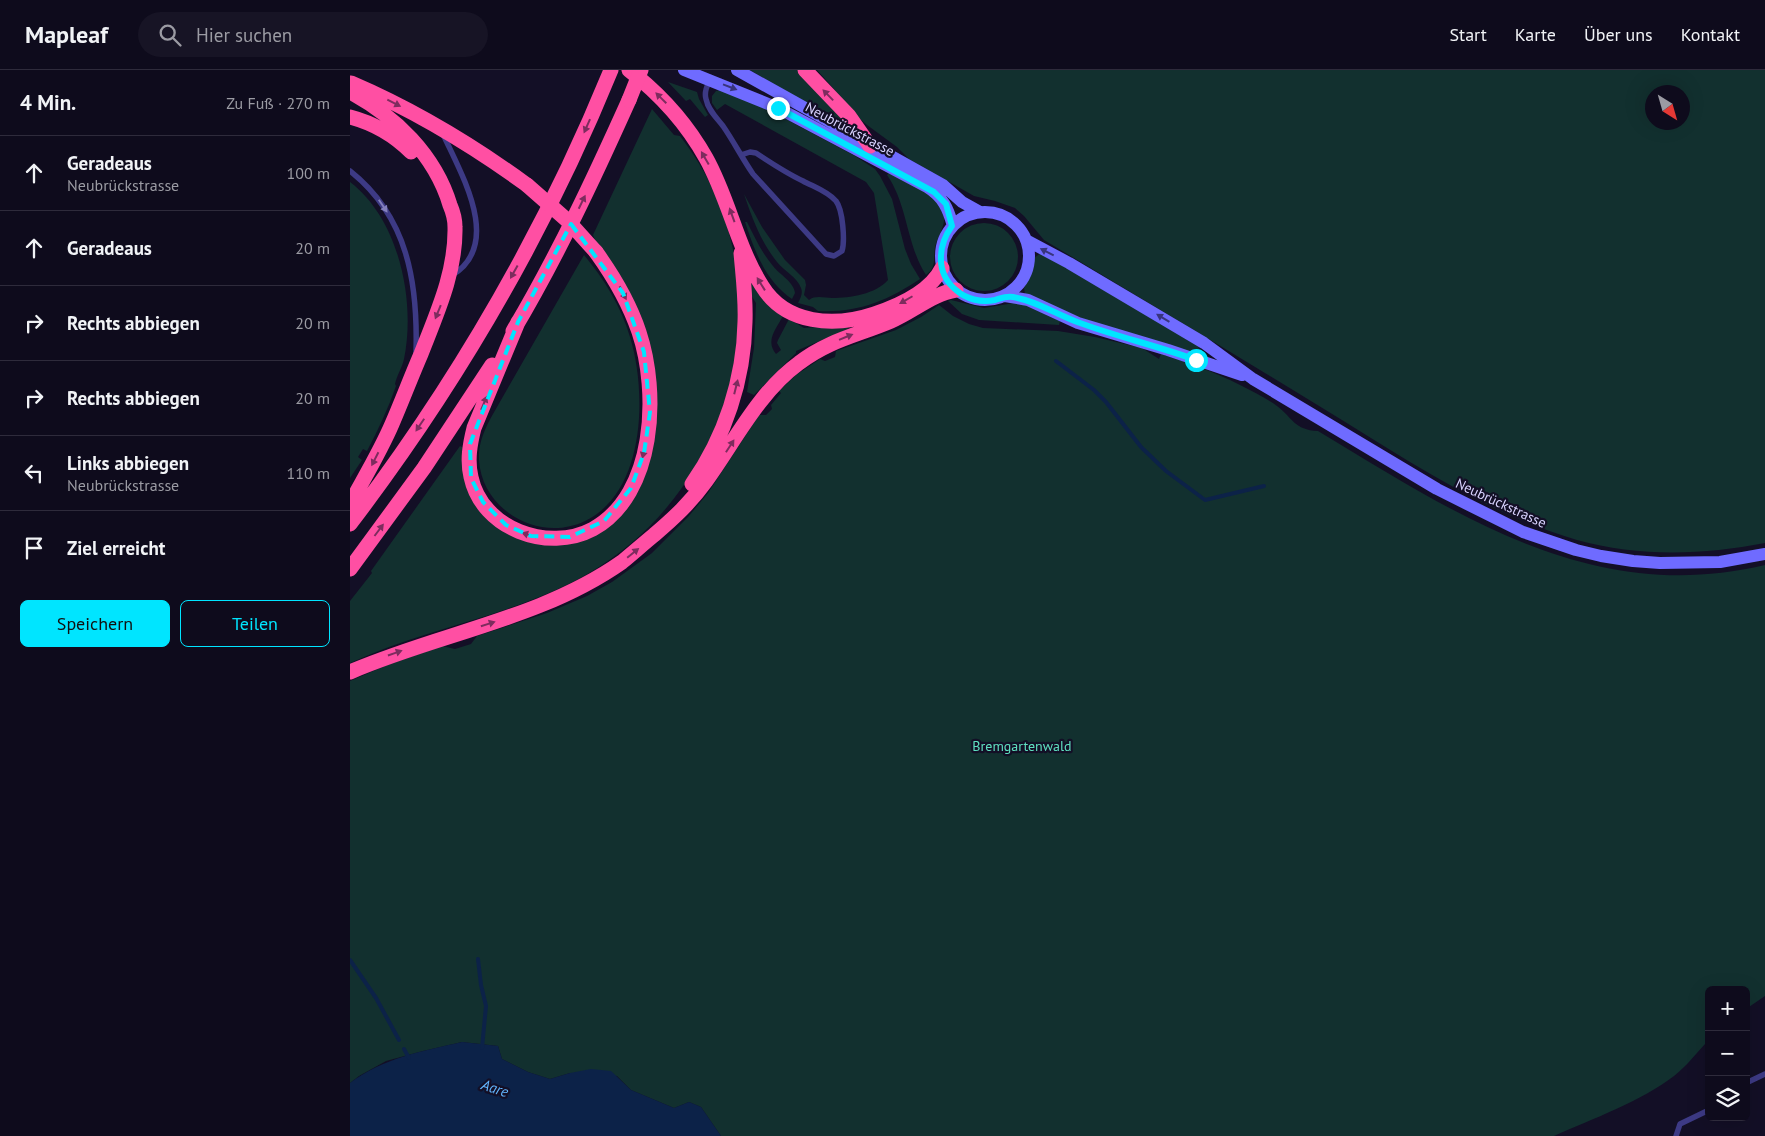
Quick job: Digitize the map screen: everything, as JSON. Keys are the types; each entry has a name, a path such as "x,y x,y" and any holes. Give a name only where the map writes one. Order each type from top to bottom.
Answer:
{"highway":[{"path":"629,70 663,100 688,131 706,158 726,200 741,244 759,281 771,297 791,312 816,321 850,320 864,317 892,307 923,289 939,274 942,268"},
{"path":"350,569 414,483 457,420 518,322 582,203 641,70"},
{"path":"805,70 849,116 870,146"},
{"path":"350,524 439,397 494,306 557,191 608,76"},
{"path":"350,82 440,128 527,185 568,221 596,252 613,275 623,293 639,333 648,371 650,412 648,434 638,472 624,500 615,512 593,528 570,537 551,539 531,536 506,525 482,502 471,478 469,462 470,444 474,428 518,322"},
{"path":"350,92 390,119 410,138 432,164 448,196 455,226 449,277 441,304 389,430 350,504"},
{"path":"350,117 386,132 401,142 420,162 441,199 453,248"},
{"path":"654,535 698,476 718,438 731,404 739,373 744,340 745,298 741,244"},
{"path":"350,672 381,658 503,619 566,594 605,573 654,535 692,500 756,407 771,389 799,363 832,343 892,320 937,295 956,290"}],"main road":[{"name":"Neubrückstrasse","path":"684,70 778,108 927,187 946,204 952,226"},
{"name":"Neubrückstrasse","path":"738,70 870,146 943,185 962,202 980,212"},
{"path":"980,212 990,212 1008,218 1022,231 1029,250 1026,272 1014,290 996,300 985,301 970,298 956,290 947,280 940,259 943,241 952,226 960,219 980,212"},
{"name":"Neubrückstrasse","path":"1026,240 1069,263 1204,343 1253,379 1444,493 1516,529 1551,542 1601,556 1660,563 1720,562 1765,554"},
{"name":"Neubrückstrasse","path":"1005,296 1028,300 1078,323 1168,350 1253,379"}],"lane":[{"path":"710,80 706,90 706,101 753,174 822,251 832,256 842,251 841,218 839,206 834,199 756,153 750,152 741,155"},
{"path":"440,128 466,184 474,210 477,230 475,245 468,262 460,271 449,277"},
{"path":"350,171 365,183 378,198 392,220 404,247 416,300 416,366"},
{"path":"1750,1081 1765,1074"},
{"path":"1676,1136 1680,1124 1705,1112"}],"highlighted area":[{"path":"571,224 623,293 644,352 650,412 644,453 631,488 604,521 570,537 531,536 506,525 483,502 471,478 470,444 518,322"}],"green space":[{"path":"750,70 798,70 845,120 842,124"},
{"path":"817,70 1765,70 1765,543 1694,552 1647,552 1600,546 1543,529 1478,500 1415,465 1044,240 1015,208 974,196 909,159 897,147 845,106 834,89"},
{"path":"668,82 697,92 708,115 705,117 690,99 686,101"},
{"path":"720,90 765,108 855,156 875,169 892,199 905,249 920,279 896,294 859,308 818,311 813,307 798,303 802,290 793,277 777,262 766,246 744,194 762,227 785,260 805,280 804,295 809,300 817,297 839,298 870,292 888,280 874,193 866,182 725,104 717,110 712,103 712,96 716,91"},
{"path":"652,109 674,135 680,136 714,191 733,251 739,313 732,374 713,433 682,487 641,535 589,573 561,588 531,600 409,640 350,663 350,601 372,573 371,571 460,446 464,448 473,495 545,544 624,509 654,385 593,235"},
{"path":"891,171 925,190 940,204 943,212 944,221 935,247 933,266 926,275 914,251 899,199 887,175"},
{"path":"350,182 367,198 381,217 392,239 400,263 408,312 404,359 395,384 396,386 367,451 363,449 358,457 362,460 350,478"},
{"path":"745,222 747,222 769,261 792,285 795,293 792,299 775,283 762,265"},
{"path":"984,223 997,225 1008,233 1016,244 1018,257 1016,270 1008,281 997,289 984,291 971,289 960,281 952,270 950,257 952,244 960,233 971,225"},
{"path":"1041,253 1198,346 1201,353 1197,354 1096,324 1025,294 1024,288 1032,272 1034,258"},
{"path":"584,255 611,293 622,314 630,337 639,385 637,439 631,465 620,488 605,507 585,521 568,527 550,528 532,525 516,518 502,508 490,494 483,478 479,460 480,448 490,419"},
{"path":"749,277 763,300 783,316 775,330 771,344 776,354 781,350 777,343 789,319 804,328 847,325 848,329 796,351 754,395 747,392 754,348 756,303 751,295"},
{"path":"951,300 984,308 1014,303 1024,305 1060,321 1059,325 979,320 962,314 948,301"},
{"name":"Bremgartenwald","path":"939,305 953,316 983,328 1058,331 1095,337 1142,348 1159,359 1161,354 1191,364 1231,380 1254,392 1277,406 1299,426 1318,431 1423,494 1476,522 1530,545 1585,563 1642,573 1702,574 1765,565 1765,996 1750,1006 1750,986 1705,986 1705,1044 1683,1068 1647,1094 1554,1136 721,1136 701,1107 689,1102 674,1108 631,1090 617,1076 570,1073 550,1079 528,1072 502,1059 498,1046 462,1042 386,1061 350,1083 350,681 385,666 442,646 455,649 471,644 477,636 547,613 587,596 612,582 652,553 688,517 708,493 759,415 766,415 772,409 771,405 781,393 779,391 796,375 820,359 825,361 835,357 836,351 896,330"}],"water":[{"name":"Aare","path":"462,1042 498,1046 502,1059 528,1072 550,1079 591,1069 611,1071 631,1090 674,1108 689,1102 701,1107 721,1136 350,1136 350,1083 363,1074 390,1061 418,1052"}],"waterway":[{"path":"1056,361 1094,390 1106,402 1141,447 1166,471 1205,500 1264,486"},
{"path":"478,959 486,1006 482,1048"},
{"path":"350,960 376,998 399,1040"},
{"path":"404,1049 409,1058"}],"route":[{"path":"778,108 927,187 943,200 948,209 952,226 943,241 940,259 942,268 951,286 965,296 974,300 985,301 996,300 1005,296 1028,300 1078,323 1196,360"}]}
